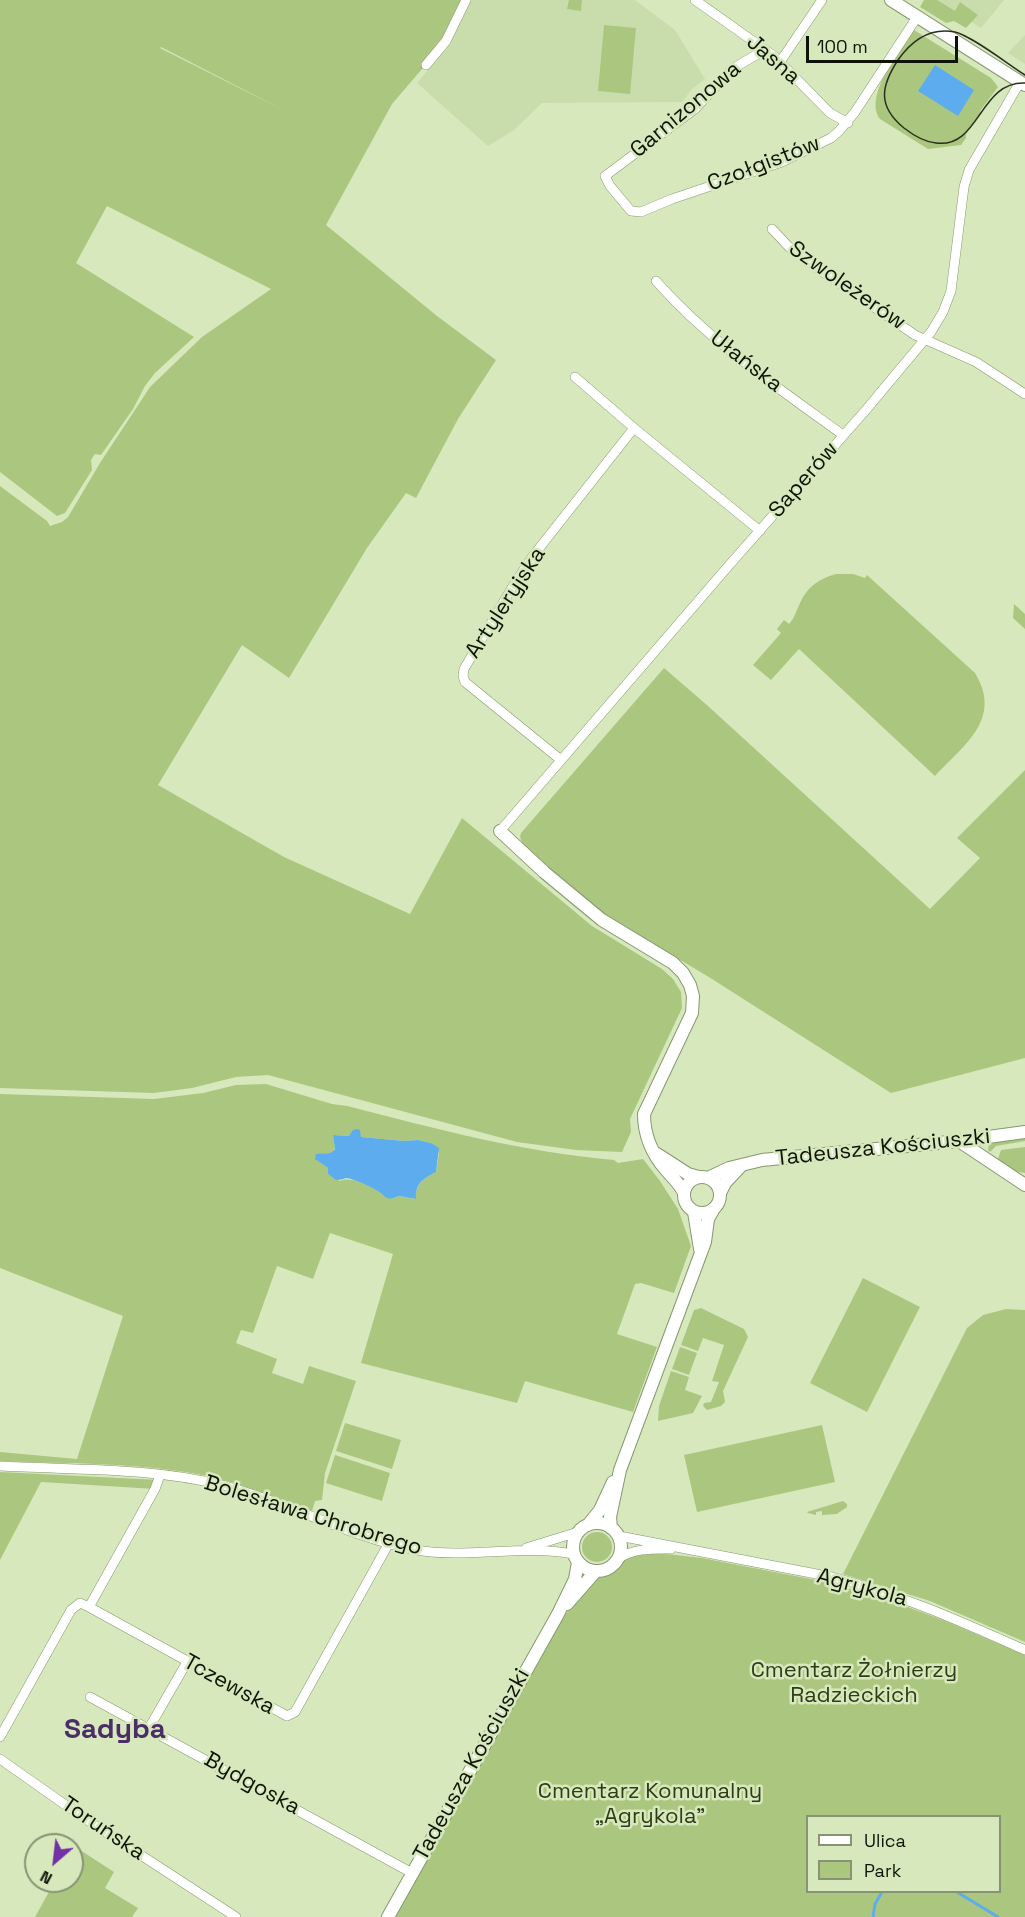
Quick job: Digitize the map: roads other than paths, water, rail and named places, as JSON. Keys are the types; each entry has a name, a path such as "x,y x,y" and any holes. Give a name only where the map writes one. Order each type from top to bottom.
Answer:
{"street":[{"path":"426,64 446,41 466,0"},
{"name":"Jasna","path":"694,0 772,55 830,113 848,123"},
{"path":"780,62 822,0"},
{"path":"891,0 1022,84"},
{"name":"Czołgistów","path":"604,176 631,211 641,212 799,155 831,138 848,123 917,17"},
{"name":"Garnizonowa","path":"604,176 695,109 732,69 756,55 772,55"},
{"name":"Saperów","path":"500,831 925,341 943,312 951,291 964,187 969,170 1022,84"},
{"name":"Szwoleżerów","path":"772,229 789,247 817,268 925,341 942,346 976,362 1025,394"},
{"name":"Ułańska","path":"656,281 680,308 721,345 843,435"},
{"path":"575,377 760,531"},
{"name":"Artyleryjska","path":"561,760 465,682 464,669 527,564 634,428"},
{"path":"500,831 552,880 602,920 673,963 688,980 693,996 692,1013 644,1114 644,1126 649,1146 656,1153 688,1174 716,1184 720,1193"},
{"name":"Tadeusza Kościuszki","path":"704,1178 729,1168 762,1160 959,1141 1025,1132"},
{"path":"959,1141 1025,1185"},
{"path":"656,1153 660,1163 681,1187 687,1206 694,1212 704,1213 713,1210"},
{"path":"620,1470 610,1517 621,1547 618,1559 610,1568 596,1571 587,1569 576,1558 574,1541 600,1510 620,1470 707,1234 708,1219 719,1202 724,1184 741,1166"},
{"path":"684,1193 690,1181 704,1178"},
{"path":"694,1212 700,1253"},
{"name":"Bolesława Chrobrego","path":"0,1466 160,1474 249,1493 388,1543 461,1554 558,1551 576,1558"},
{"path":"0,1737 71,1610 80,1604 89,1607 155,1489 160,1474"},
{"path":"583,1529 602,1524 615,1532"},
{"name":"Bolesława Chrobrego","path":"519,1551 583,1529"},
{"name":"Agrykola","path":"615,1532 863,1585 912,1601 1025,1650"},
{"name":"Tczewska","path":"89,1607 285,1716 293,1714 388,1543"},
{"name":"Agrykola","path":"618,1559 627,1553 648,1550 691,1550"},
{"name":"Tadeusza Kościuszki","path":"388,1917 558,1614 575,1579 576,1558"},
{"name":"Tadeusza Kościuszki","path":"558,1614 596,1571"},
{"path":"149,1728 187,1662"},
{"name":"Bydgoska","path":"90,1697 412,1873"},
{"name":"Toruńska","path":"0,1759 84,1818 236,1917"}],"water":[{"path":"935,65 974,90 958,116 918,91"},
{"path":"353,1130 360,1130 361,1137 418,1140 431,1143 439,1148 436,1172 418,1185 416,1199 399,1196 390,1199 355,1180 346,1178 336,1180 328,1174 328,1168 315,1159 316,1154 330,1153 335,1149 333,1135 349,1136"}],"waterway":[{"path":"873,1917 875,1904 881,1893"},
{"path":"959,1893 998,1917"}],"tram line":[{"path":"1025,75 962,35 955,32 938,31 922,37 903,53 888,78 884,96 889,112 907,131 927,141 951,142 962,136 998,92 1010,85 1025,83"}],"district":[{"name":"Sadyba","path":"115,1730"}],"park label":[{"name":"Cmentarz Żołnierzy Radzieckich","path":"854,1684"},
{"name":"Cmentarz Komunalny „Agrykola”","path":"650,1805"}]}
